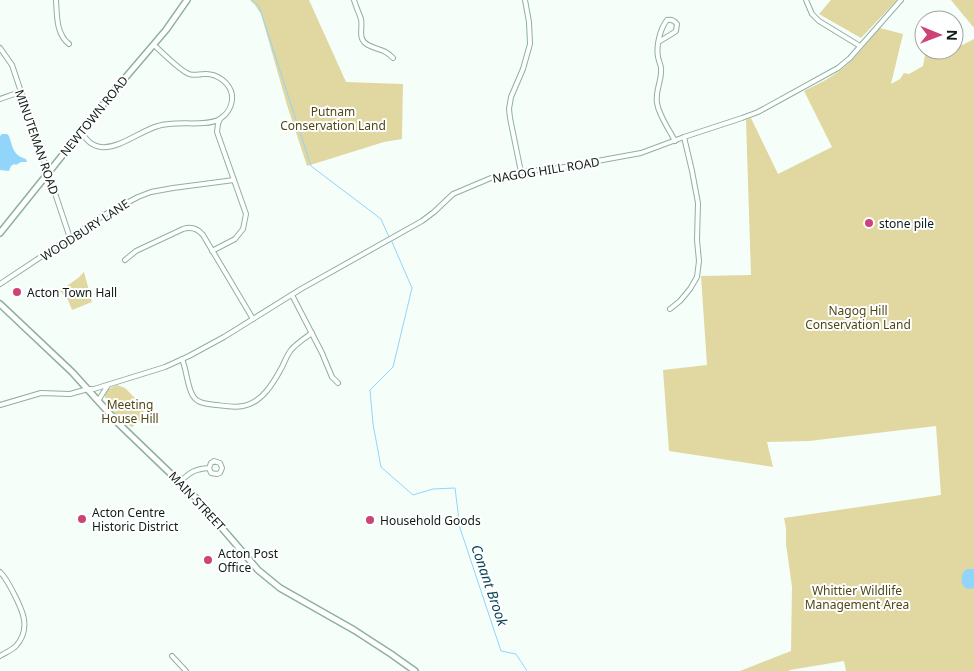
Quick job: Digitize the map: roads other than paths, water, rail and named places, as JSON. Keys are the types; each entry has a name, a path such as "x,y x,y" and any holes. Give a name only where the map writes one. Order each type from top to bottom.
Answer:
{"main road":[{"name":"NEWTOWN ROAD","path":"0,233 114,91 154,45 187,0"},
{"name":"MAIN STREET","path":"1,307 72,372 118,424 197,499 258,570 280,588 354,630 415,671"}],"street":[{"path":"56,0 60,33 69,44"},
{"path":"354,0 361,19 360,33 363,40 368,45 387,52 393,58"},
{"path":"521,172 510,118 510,109 511,97 523,69 530,44 525,0"},
{"path":"806,0 812,14 819,21 860,46"},
{"name":"NAGOG HILL ROAD","path":"0,405 41,394 70,394 108,386 165,367 224,337 292,295 422,221 453,194 491,178 643,153 758,112 838,68 850,58 901,0"},
{"path":"660,40 676,30 676,22 667,20 661,29 658,57 662,73 658,88 657,104 675,141"},
{"path":"81,132 94,145 106,147 150,128 164,124 208,122 220,118 228,111 232,97 230,90 221,79 206,74 190,75 154,45"},
{"name":"MINUTEMAN ROAD","path":"0,48 12,66 70,238"},
{"path":"0,99 20,92"},
{"path":"212,251 236,239 243,229 246,214 217,132 220,118"},
{"path":"670,309 690,289 697,277 699,262 697,240 698,203 684,137"},
{"name":"WOODBURY LANE","path":"0,284 118,206 138,197 151,192 194,184 234,180"},
{"path":"125,260 136,251 186,228 199,230 254,318"},
{"path":"292,295 322,353 332,377 338,383"},
{"path":"182,359 192,395 197,400 212,405 244,406 261,397 278,374 290,351 312,333"},
{"path":"98,401 108,386"},
{"path":"180,482 196,469 209,468"},
{"path":"0,572 5,577 24,614 22,635 16,646 0,656"},
{"path":"172,656 186,671"}],"water":[{"path":"2,134 9,136 14,150 18,155 26,159 27,162 14,164 9,171 0,170 0,136"},
{"path":"967,569 974,569 974,588 968,589 963,585 962,574"}],"waterway":[{"name":"Conant Brook","path":"252,0 259,6 311,166 381,219 389,237"},
{"name":"Conant Brook","path":"392,242 412,288 393,367 370,390 373,424 381,467 413,495 433,489 455,488 460,528 501,651 516,654 527,671"}],"place":[{"name":"stone pile","path":"869,223"},
{"name":"Acton Town Hall","path":"17,292"},
{"name":"Acton Centre Historic District","path":"82,519"},
{"name":"Household Goods","path":"370,520"},
{"name":"Acton Post Office","path":"208,560"}],"park label":[{"name":"Putnam Conservation Land","path":"333,118"},
{"name":"Nagog Hill Conservation Land","path":"858,317"},
{"name":"Meeting House Hill","path":"130,411"},
{"name":"Whittier Wildlife Management Area","path":"857,597"}]}
